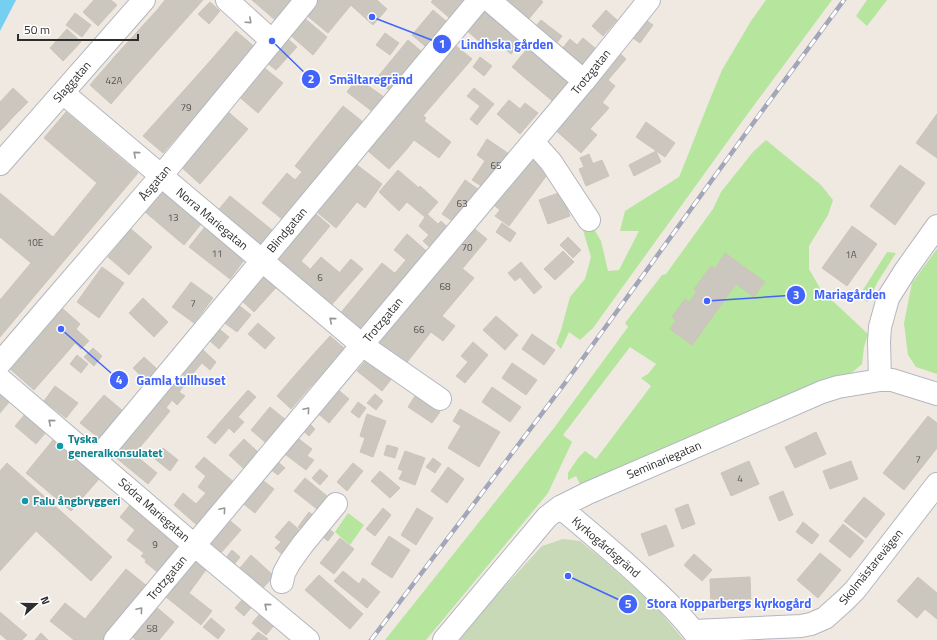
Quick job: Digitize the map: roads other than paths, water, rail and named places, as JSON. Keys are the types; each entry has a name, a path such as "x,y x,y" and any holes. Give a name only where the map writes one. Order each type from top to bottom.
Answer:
{"street":[{"name":"Slaggatan","path":"0,164 144,0"},
{"path":"227,0 272,41"},
{"name":"Åsgatan","path":"0,363 161,176 306,0"},
{"name":"Blindgatan","path":"96,460 479,0"},
{"path":"489,0 584,81"},
{"name":"Trotzgatan","path":"115,640 584,81 649,0"},
{"name":"Norra Mariegatan","path":"63,93 362,345 440,399"},
{"path":"533,142 551,162 589,220"},
{"path":"880,380 880,326 888,298 937,226"},
{"name":"Södra Mariegatan","path":"0,379 194,545 308,640"},
{"name":"Seminariegatan","path":"444,640 547,517 560,507 588,493 822,392 838,387 880,380 892,380 937,394"},
{"name":"Skolmästarevägen","path":"697,635 801,626 811,624 825,618 855,590 937,484"},
{"path":"282,582 284,573 290,562 336,504"},
{"name":"Kyrkogårdsgränd","path":"560,507 632,569 681,616 697,635"}],"water":[{"path":"0,0 16,0 0,31"}],"railway":[{"path":"371,640 565,383 844,0"}],"place":[{"name":"Lindhska gården","path":"372,17"},
{"name":"Smältaregränd","path":"272,41"},
{"name":"Mariagården","path":"707,301"},
{"name":"Gamla tullhuset","path":"61,329"},
{"name":"Tyska generalkonsulatet","path":"60,446"},
{"name":"Falu ångbryggeri","path":"25,501"},
{"name":"Stora Kopparbergs kyrkogård","path":"568,576"}]}
